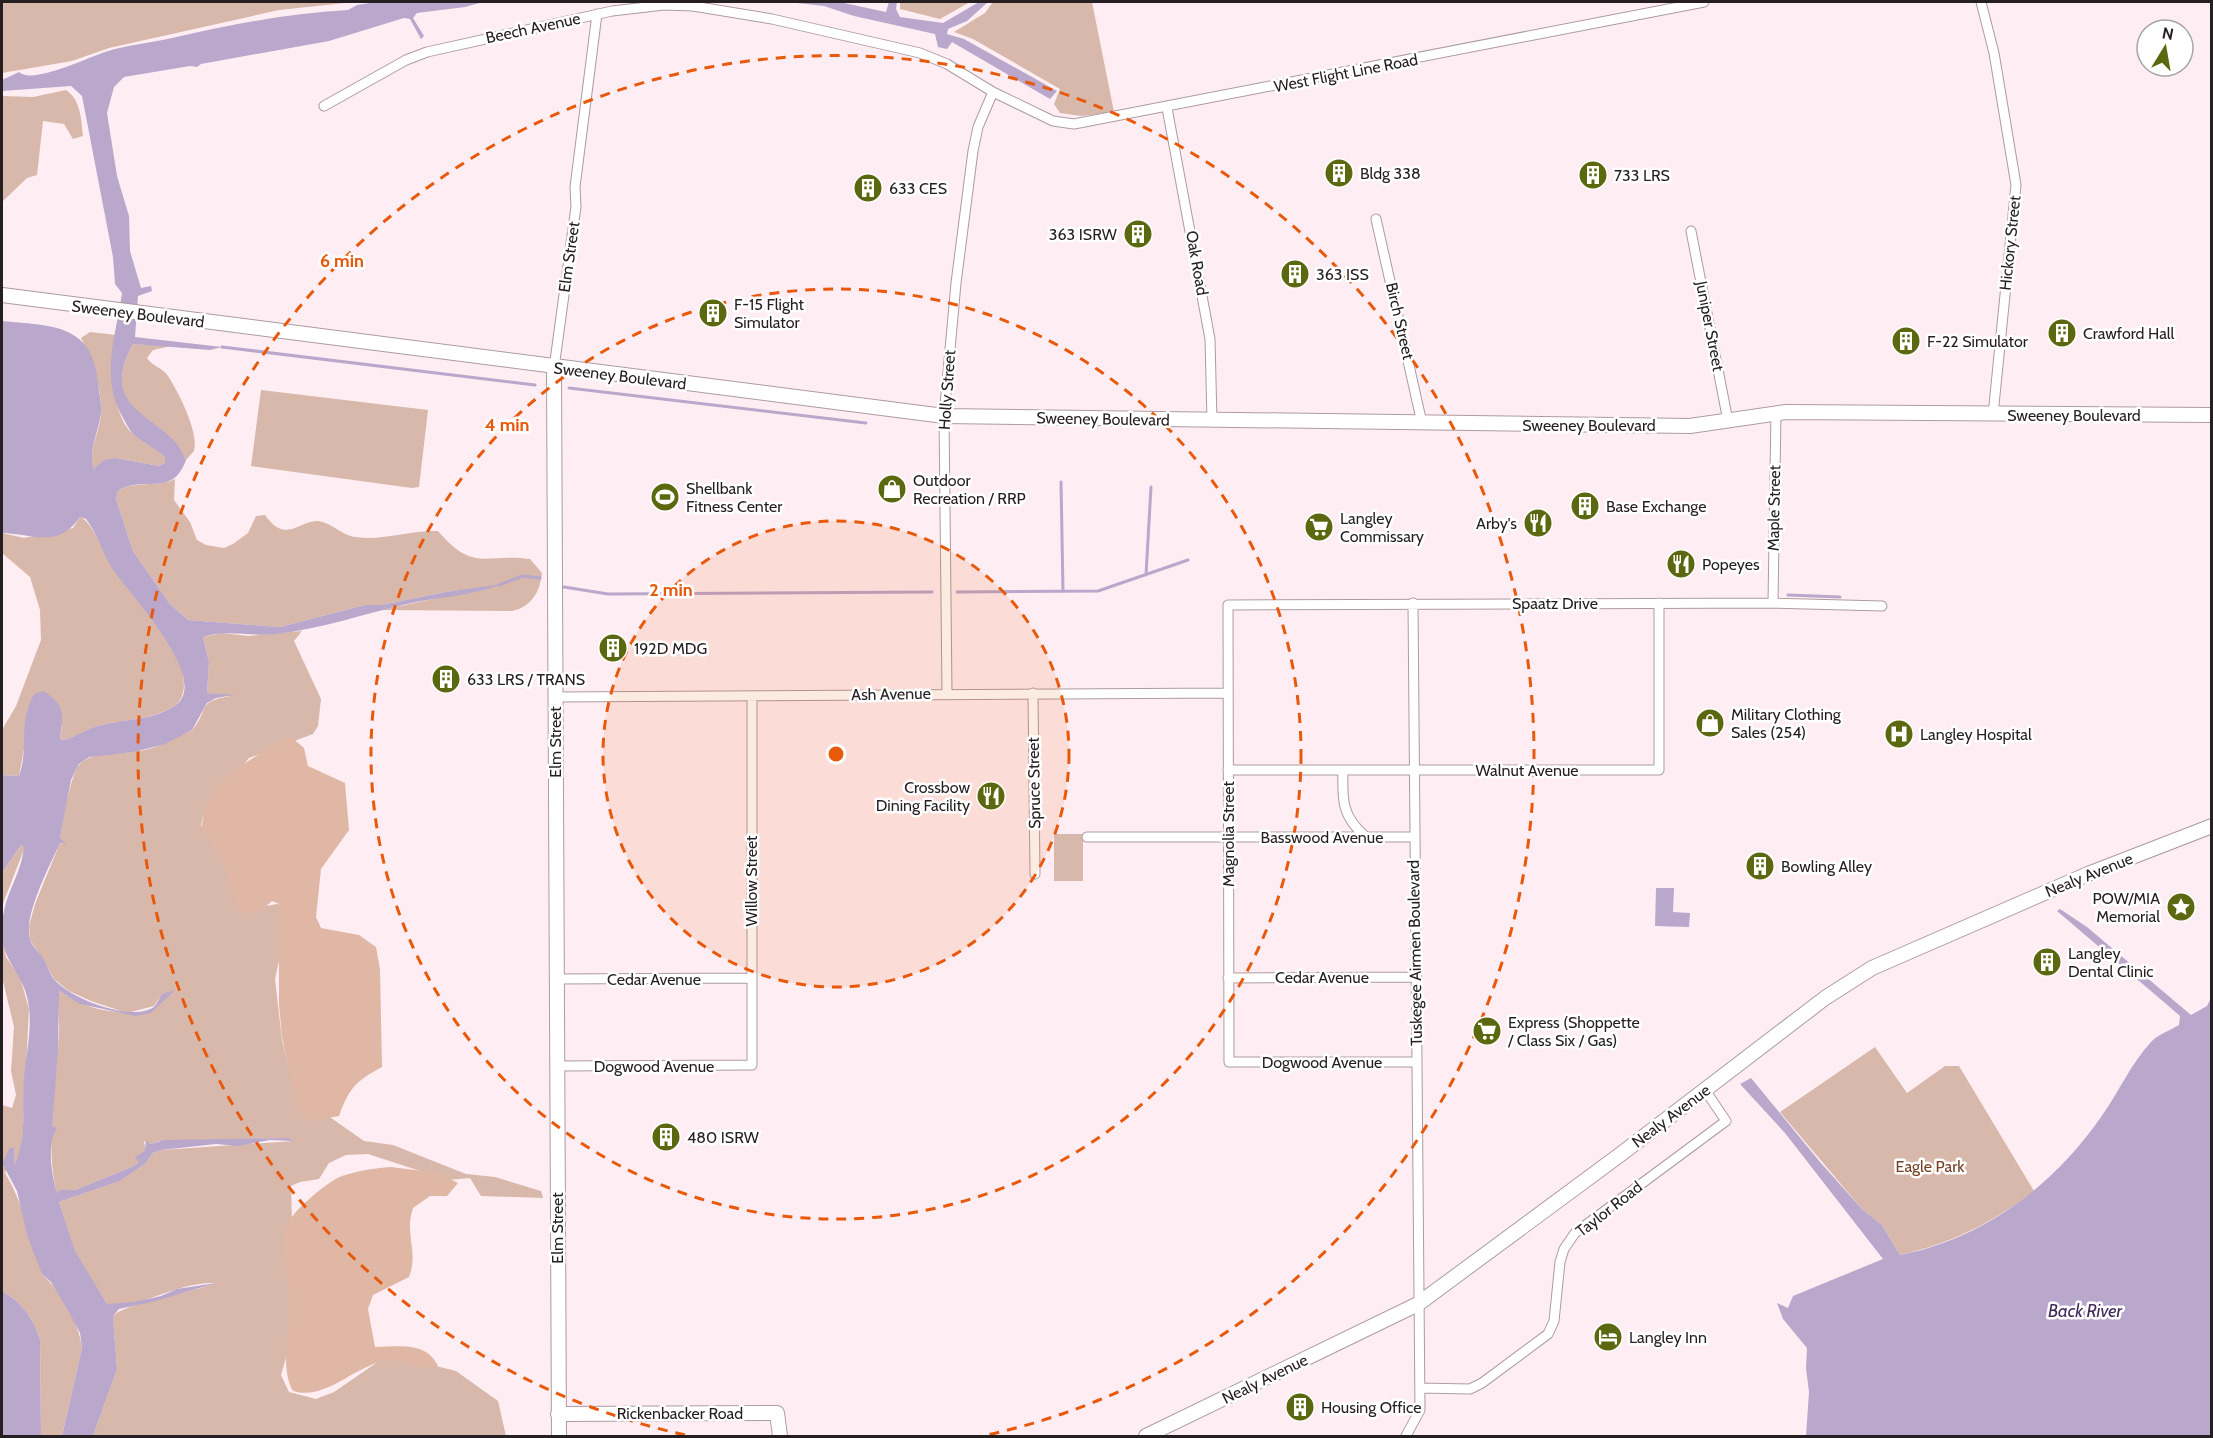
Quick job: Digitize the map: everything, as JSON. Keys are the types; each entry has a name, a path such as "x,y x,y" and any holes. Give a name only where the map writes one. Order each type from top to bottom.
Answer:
{"main road":[{"name":"Sweeney Boulevard","path":"2,295 944,417 1690,426 1776,412 2211,415"},
{"name":"Elm Street","path":"554,368 559,1437"},
{"name":"Nealy Avenue","path":"1146,1437 1419,1304 1826,998 1872,968 2088,874 2211,826"},
{"name":"Rickenbacker Road","path":"558,1414 777,1413 780,1437"}],"street":[{"name":"West Flight Line Road","path":"993,92 1053,121 1074,124 1167,108 1704,2"},
{"name":"Hickory Street","path":"1981,2 1994,53 2016,185 1993,415"},
{"name":"Beech Avenue","path":"324,106 406,60 427,52 597,14 664,4 724,10 772,19 920,53 968,75 993,92"},
{"name":"Elm Street","path":"554,368 576,207 575,187 597,14"},
{"name":"Holly Street","path":"947,693 944,417 956,283 973,151 978,127 993,92"},
{"name":"Oak Road","path":"1167,108 1210,339 1212,421"},
{"name":"Birch Street","path":"1376,219 1422,423"},
{"name":"Juniper Street","path":"1691,231 1728,421"},
{"name":"Maple Street","path":"1773,603 1776,412"},
{"name":"Spaatz Drive","path":"1228,606 1413,603 1773,603 1882,606"},
{"name":"Tuskegee Airmen Boulevard","path":"1406,1437 1420,1410 1413,603"},
{"name":"Walnut Avenue","path":"1228,770 1659,770 1659,603"},
{"name":"Magnolia Street","path":"1228,606 1226,693 1229,837 1229,1062"},
{"name":"Spruce Street","path":"1033,693 1035,874"},
{"name":"Ash Avenue","path":"555,697 1226,693"},
{"name":"Willow Street","path":"752,696 752,1065"},
{"path":"1343,770 1346,814 1353,825 1366,837"},
{"name":"Basswood Avenue","path":"1087,837 1414,837"},
{"name":"Cedar Avenue","path":"1228,978 1416,977"},
{"name":"Cedar Avenue","path":"556,979 752,978"},
{"name":"Dogwood Avenue","path":"1229,1062 1416,1062"},
{"name":"Dogwood Avenue","path":"556,1066 752,1065"},
{"name":"Taylor Road","path":"1420,1388 1470,1389 1482,1383 1548,1334 1554,1321 1560,1262 1564,1249 1575,1233 1726,1121 1705,1090"}],"green space":[{"path":"2,2 355,2 279,10 109,48 72,61 2,73"},
{"path":"900,2 970,2 940,19 900,9"},
{"path":"993,2 1092,2 1114,112 1081,116 1060,113 1054,104 1060,89 973,39 954,32 985,13"},
{"path":"66,90 77,104 83,136 73,139 64,124 43,121 37,175 27,178 2,202 2,96 33,97"},
{"path":"90,332 116,335 113,374 121,416 135,436 165,457 165,463 159,466 116,458 94,469 92,455 101,414 100,394 93,365 81,338"},
{"path":"133,344 171,346 153,350 147,358 168,376 191,423 195,443 194,451 186,460 177,445 128,401 122,386 123,368"},
{"path":"261,390 428,410 419,487 412,488 251,466"},
{"path":"175,479 174,500 190,522 197,540 206,545 224,548 233,544 248,533 256,516 265,515 273,524 286,530 318,521 351,536 366,538 438,531 450,544 471,557 530,559 542,573 539,586 530,602 512,611 381,610 500,585 445,592 381,605 365,605 280,627 188,620 170,604 133,551 116,499 118,491 125,488"},
{"path":"80,517 90,526 114,570 149,614 173,650 181,668 184,685 180,700 166,711 155,715 97,726 64,740 60,739 62,726 24,749 19,776 2,775 2,730 16,706 41,640 40,610 30,577 2,553 2,533 24,538 73,528"},
{"path":"302,631 294,641 321,699 318,726 313,734 249,758 237,773 221,783 222,792 203,816 201,825 226,863 249,909 277,904 286,907 289,916 275,979 282,1040 291,1076 314,1106 364,1141 393,1145 466,1174 495,1177 541,1191 543,1198 481,1196 470,1178 448,1180 368,1154 346,1155 329,1163 319,1179 291,1186 295,1327 281,1375 289,1392 316,1399 334,1392 382,1359 400,1357 456,1371 498,1401 506,1436 93,1436 117,1369 113,1316 145,1302 214,1283 187,1286 134,1302 107,1304 75,1252 59,1202 120,1181 145,1164 153,1153 161,1150 293,1141 289,1138 159,1141 150,1144 144,1141 146,1151 136,1157 140,1162 134,1166 75,1190 60,1190 57,1194 53,1174 51,1134 59,1032 59,991 92,1007 126,1013 69,991 54,979 30,940 29,926 35,904 60,843 64,844 60,839 67,799 76,769 91,757 146,750 191,731 208,704 219,698 230,696 207,693 209,662 203,637 222,633 249,636","holes":["162,994 151,1013 128,1013 154,1006"]},
{"path":"1054,834 1083,834 1083,881 1054,881"},
{"path":"21,845 25,847 2,906 2,873"},
{"path":"2,938 6,957 20,977 29,1009 22,1148 15,1166 14,1148 5,1173 22,1209 42,1274 68,1308 77,1328 82,1348 62,1436 41,1436 40,1340 26,1312 16,1300 2,1291 2,1105 12,1108 16,1095 11,1071 14,1027 2,977"},
{"name":"Eagle Park","path":"1875,1047 1907,1093 1945,1066 1959,1066 2034,1191 2003,1213 1971,1230 1937,1244 1900,1255 1882,1225 1862,1209 1780,1112"}],"shaded area":[{"path":"291,737 304,748 308,766 345,783 349,830 321,869 316,917 321,928 359,935 376,947 380,969 382,1067 354,1086 339,1116 311,1121 298,1112 282,1037 279,1005 279,904 272,901 258,911 240,912 223,861 212,842 202,831 204,814 210,798 220,785 246,763"},
{"path":"391,1167 439,1173 458,1183 447,1196 430,1196 413,1208 410,1226 413,1259 409,1277 373,1295 368,1309 375,1347 402,1346 419,1349 433,1358 438,1366 425,1367 398,1361 384,1361 316,1391 305,1393 293,1391 286,1362 290,1310 285,1259 288,1222 310,1199 336,1179 360,1171"}],"water":[{"path":"376,2 483,2 465,7 417,13 413,18 424,36 421,39 410,19 404,18 329,41 201,64 197,67 190,66 124,77 114,87 107,113 117,176 129,216 130,251 141,288 151,286 152,291 138,296 135,337 222,347 210,350 133,344 123,368 123,386 128,400 178,445 186,460 180,472 173,479 156,484 128,486 118,491 116,499 133,551 170,604 188,620 280,627 365,605 381,605 445,592 502,584 293,632 267,635 230,633 203,637 209,662 207,693 234,695 216,698 207,703 192,730 165,744 134,752 89,757 79,764 71,780 60,838 66,844 60,843 30,917 29,929 33,946 43,958 53,978 61,986 102,1006 132,1012 145,1011 155,1006 162,994 175,990 151,1013 136,1016 80,1004 59,991 58,1052 52,1126 57,1128 51,1151 57,1193 60,1190 75,1190 134,1166 139,1162 135,1157 145,1151 146,1140 150,1144 164,1140 289,1138 294,1141 270,1140 238,1146 216,1144 161,1150 153,1153 145,1164 120,1181 59,1202 75,1251 107,1304 133,1302 161,1296 177,1289 216,1283 156,1301 119,1309 113,1316 117,1369 93,1436 62,1436 82,1348 80,1333 51,1282 42,1274 27,1235 17,1191 2,1163 10,1148 14,1148 15,1165 21,1144 30,1017 25,989 6,954 2,939 4,911 19,870 24,847 21,845 2,873 2,775 19,776 24,755 26,716 34,694 43,691 56,701 62,717 60,739 64,740 97,726 148,717 173,707 183,695 184,678 164,637 112,568 86,519 80,517 72,527 54,536 35,537 2,533 2,321 36,324 65,331 87,348 94,362 101,405 92,451 94,469 104,460 116,458 159,466 165,463 165,457 131,432 115,401 111,371 122,293 115,284 113,257 82,96 71,86 2,91 2,80 19,72 26,75 48,73 122,48 259,20 348,10 357,5"},
{"path":"788,2 839,2 886,12 889,2 897,2 896,9 900,17 943,23 979,2 988,2 967,21 948,29 947,34 964,39 1057,91 1050,99 952,42 947,49 938,47 935,34 854,16 824,6"},
{"path":"1656,888 1674,888 1673,912 1690,913 1689,927 1655,926"},
{"name":"Back River","path":"2060,909 2087,927 2191,1015 2207,1006 2211,998 2211,1436 1806,1436 1809,1392 1806,1368 1807,1348 1783,1319 1777,1303 1788,1308 1793,1296 1883,1259 1785,1133 1740,1084 1751,1078 1820,1162 1862,1209 1882,1225 1900,1255 1960,1236 1987,1222 2014,1206 2061,1165 2101,1117 2131,1068 2145,1050 2155,1039 2179,1025 2180,1016 2057,911"},
{"path":"2,1291 16,1300 26,1312 40,1340 41,1436 2,1436"}],"waterway":[{"path":"222,347 535,385"},
{"path":"569,388 866,423"},
{"path":"1061,482 1063,591"},
{"path":"1146,575 1151,487"},
{"path":"957,592 1098,591 1188,560"},
{"path":"499,585 523,576 540,578"},
{"path":"564,587 608,594 932,592"},
{"path":"1788,595 1840,597"}],"place":[{"name":"Bldg 338","path":"1339,173"},
{"name":"733 LRS","path":"1593,175"},
{"name":"633 CES","path":"868,188"},
{"name":"363 ISRW","path":"1138,234"},
{"name":"363 ISS","path":"1295,274"},
{"name":"F-15 Flight Simulator","path":"713,313"},
{"name":"Crawford Hall","path":"2062,333"},
{"name":"F-22 Simulator","path":"1906,341"},
{"name":"Outdoor Recreation / RRP","path":"892,489"},
{"name":"Shellbank Fitness Center","path":"665,497"},
{"name":"Base Exchange","path":"1585,506"},
{"name":"Arby's","path":"1538,523"},
{"name":"Langley Commissary","path":"1319,527"},
{"name":"Popeyes","path":"1681,564"},
{"name":"192D MDG","path":"613,648"},
{"name":"633 LRS / TRANS","path":"446,679"},
{"name":"Military Clothing Sales (254)","path":"1710,723"},
{"name":"Langley Hospital","path":"1899,734"},
{"name":"Crossbow Dining Facility","path":"991,796"},
{"name":"Bowling Alley","path":"1760,866"},
{"name":"POW/MIA Memorial","path":"2181,907"},
{"name":"Langley Dental Clinic","path":"2047,962"},
{"name":"Express (Shoppette / Class Six / Gas)","path":"1487,1031"},
{"name":"480 ISRW","path":"666,1137"},
{"name":"Langley Inn","path":"1608,1337"},
{"name":"Housing Office","path":"1300,1407"}]}
